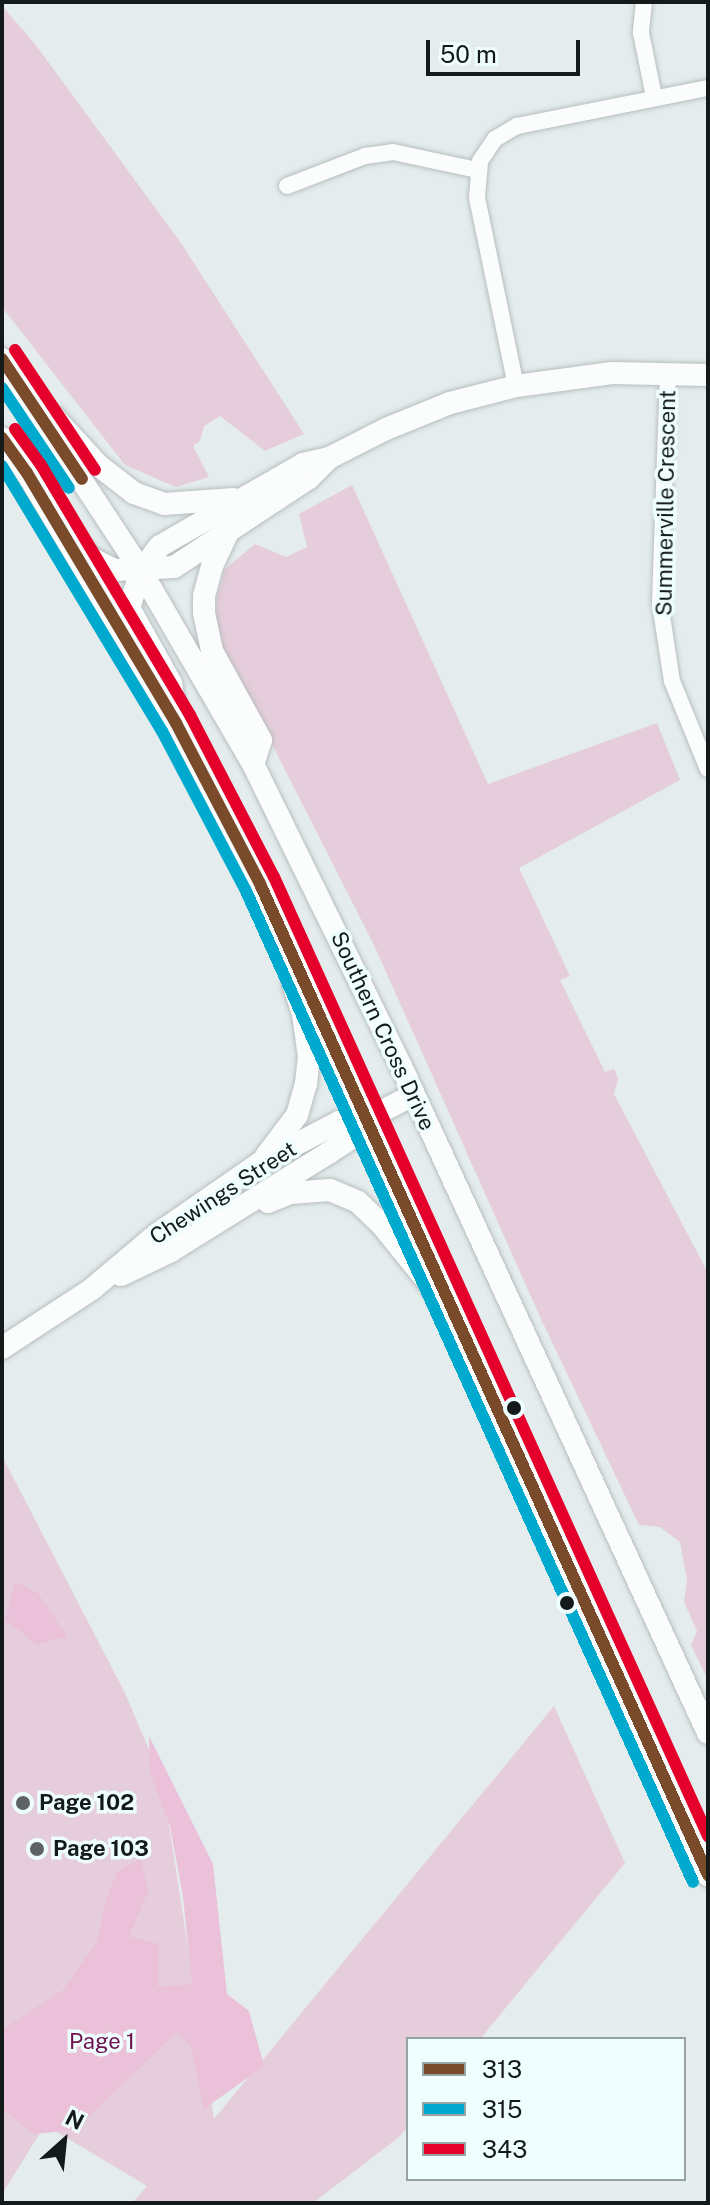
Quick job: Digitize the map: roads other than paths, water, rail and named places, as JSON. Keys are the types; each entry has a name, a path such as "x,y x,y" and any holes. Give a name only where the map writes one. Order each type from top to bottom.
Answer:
{"main road":[{"path":"2,356 98,465 134,493 164,504 247,507"},
{"name":"Southern Cross Drive","path":"2,356 141,571 253,764 413,1095 708,1733"},
{"path":"176,723 171,683 129,608 141,571 160,546 309,478 329,458 386,429 450,403 516,386 612,373 708,375"},
{"path":"2,438 176,723 260,884 365,1120 461,1324 633,1716 708,1875"},
{"path":"247,507 227,533 212,566 204,596 204,613 212,651 261,740 253,764"},
{"path":"62,532 91,558 115,570 141,571 174,567 227,533"},
{"path":"260,884 303,1014 309,1057 297,1115 260,1163"},
{"name":"Chewings Street","path":"92,1289 171,1251 347,1141 365,1120 413,1095"},
{"name":"Chewings Street","path":"2,1348 92,1289 156,1235 260,1163 339,1122 365,1120"},
{"path":"222,1220 290,1193 330,1190 358,1202 382,1225 461,1324"}],"street":[{"path":"644,2 641,33 654,97"},
{"path":"516,386 477,197 477,170 495,139 517,126 708,88"},
{"path":"287,186 365,156 393,152 477,170"},
{"name":"Summerville Crescent","path":"668,373 660,603 672,681 702,739 708,769"}],"place":[{"name":"Page 102","path":"23,1803"},
{"name":"Page 103","path":"37,1849"}],"park label":[{"name":"Page 1","path":"102,2042"}]}
